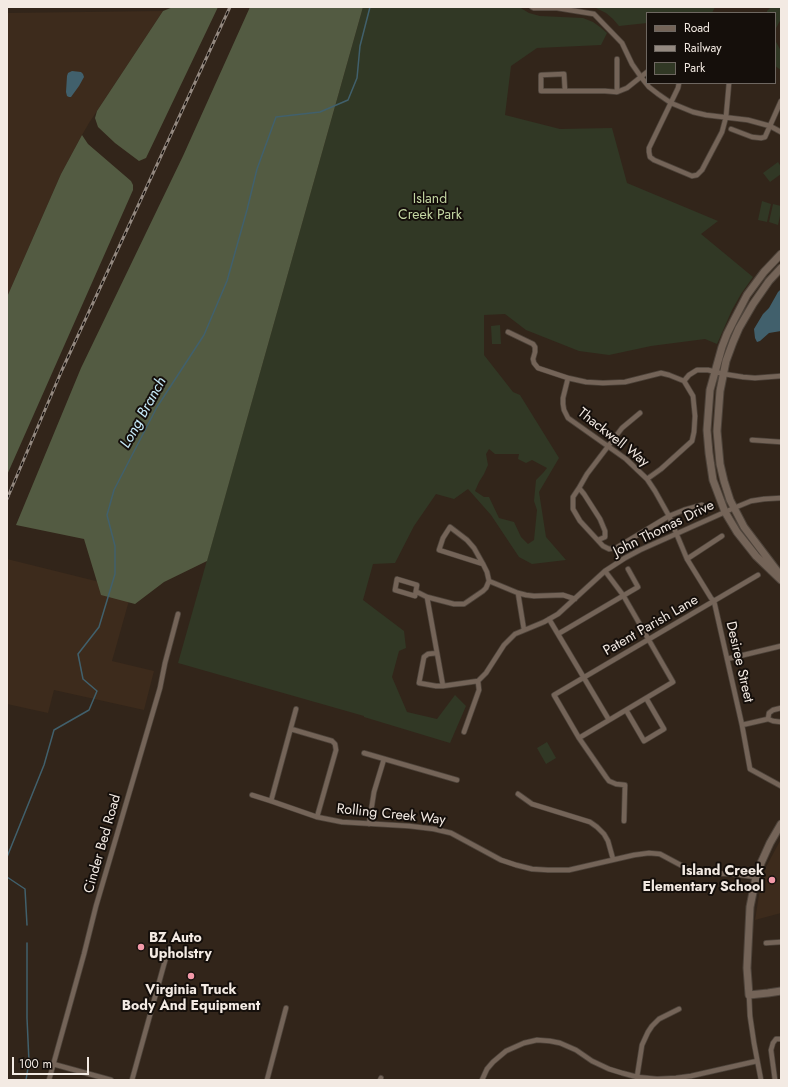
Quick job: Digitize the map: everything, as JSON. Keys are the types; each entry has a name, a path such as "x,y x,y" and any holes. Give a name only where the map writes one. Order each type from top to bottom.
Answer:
{"street":[{"path":"532,7 557,8 594,14 622,43 632,64 646,83"},
{"path":"617,59 618,92"},
{"path":"565,91 564,74 541,75 541,91 618,92 627,88 646,73"},
{"path":"647,84 671,103 692,112 748,120 770,126 781,132"},
{"path":"679,84 649,152 650,157 654,160 692,176 697,175 702,170 722,132 726,117 729,84"},
{"path":"731,129 752,137 765,137 781,101"},
{"path":"777,109 781,113"},
{"path":"781,254 764,272 747,295 722,347 710,390 707,430 708,446 714,480 725,512 746,544 781,580"},
{"path":"781,268 765,286 745,316 729,353 718,409 717,431 718,447 724,481 734,508 744,528 781,576"},
{"path":"508,332 533,344 535,347 533,359 538,368 568,378 586,382 625,382 660,373 669,375 684,382 693,396 695,416 692,441 661,469 647,479"},
{"path":"684,382 689,375 697,370 708,370 724,374 755,378 781,376"},
{"name":"Thackwell Way","path":"568,378 563,398 564,410 568,418 626,459 647,479 669,516 677,534"},
{"path":"640,413 622,428 607,446 573,497 573,509 580,521 603,546 609,549 616,548 669,516 702,505"},
{"path":"752,440 781,442"},
{"path":"579,488 600,519 605,531 605,537 598,540"},
{"name":"John Thomas Drive","path":"478,681 486,673 508,640 515,634 558,614 605,571 624,558 751,501 781,498"},
{"path":"417,592 427,597 454,604 464,604 486,588 489,581 487,572 483,564 474,548 450,526 443,538 440,550 483,564"},
{"name":"Desiree Street","path":"677,534 687,559 714,601 742,725 750,769 781,786"},
{"path":"687,559 722,536"},
{"path":"558,634 638,587 628,569"},
{"path":"605,571 624,595 674,682 579,738 609,781 616,784 625,785 624,821"},
{"name":"Patent Parish Lane","path":"579,738 554,695 758,575"},
{"path":"398,579 417,586 417,592 415,596 395,590 398,579"},
{"path":"489,581 518,593 534,596 563,595 575,599"},
{"path":"518,593 524,630"},
{"path":"427,597 443,686"},
{"name":"Cinder Bed Road","path":"49,1080 96,906 160,688 178,614"},
{"path":"549,619 609,720"},
{"path":"727,658 781,646"},
{"path":"436,653 428,654 424,657 419,683 443,686 478,681 479,690 464,732"},
{"path":"626,710 644,741 664,729 646,698"},
{"path":"768,719 769,713 773,710 781,708"},
{"path":"271,801 296,709"},
{"path":"742,725 768,719 781,722"},
{"path":"291,729 332,741 335,744 336,750 317,817"},
{"path":"364,753 457,780"},
{"path":"370,824 374,792 384,759"},
{"path":"518,794 532,804 590,822 604,834 608,841 613,859"},
{"name":"Rolling Creek Way","path":"252,796 317,817 342,822 409,826 451,833 501,860 532,869 569,870 613,859 649,853 660,854 688,869 700,873 732,874 756,877"},
{"path":"761,1080 757,1062 748,995 747,968 750,907 756,877 770,843 781,824"},
{"path":"766,943 781,942"},
{"path":"132,1080 168,950"},
{"path":"748,995 781,991"},
{"path":"267,1080 286,1008"},
{"path":"637,1077 642,1045 648,1032 659,1019 678,1009"},
{"path":"775,1080 771,1050 772,1043 776,1039 781,1039"},
{"path":"482,1080 493,1062 506,1051 524,1043 536,1040 560,1043 609,1069 637,1077 657,1079 691,1078 757,1062"},
{"path":"53,1064 110,1080"}],"shaded area":[{"path":"163,11 82,135 61,174 7,297 7,13"},
{"path":"7,559 132,590 112,661 154,671 144,710 54,690 48,713 7,704"},
{"name":"Island Creek Elementary School","path":"781,839 781,913 755,920 760,889 766,867"}],"green space":[{"path":"173,7 218,7 146,158 139,161 115,143 98,127 95,118 97,111 163,11"},
{"path":"250,7 363,7 207,561 164,582 135,604 101,595 84,539 16,525 81,368 183,156"},
{"name":"Island Creek Park","path":"363,7 519,7 529,13 540,16 583,18 593,22 607,33 601,45 537,48 511,66 505,115 560,129 612,128 627,183 718,221 701,234 753,277 732,310 717,344 705,339 651,346 609,355 579,351 526,330 505,314 484,315 484,355 513,392 520,395 559,458 539,492 546,537 566,560 532,564 519,557 491,515 468,489 454,499 436,494 414,526 395,563 373,564 363,600 404,631 406,648 399,651 392,677 407,712 437,719 455,695 466,706 450,743 364,716 178,663","holes":["489,449 495,454 519,454 518,459 526,463 532,460 547,468 536,480 534,501 537,510 534,540 528,544 521,537 514,522 499,518 489,497 484,497 475,491 488,465 486,454"]},
{"path":"594,7 715,7 712,12 646,12 646,23 619,26 606,13"},
{"path":"771,7 781,7 781,19 776,28 776,12 767,11"},
{"path":"776,42 781,51 781,70 776,67"},
{"path":"82,135 88,144 131,181 133,190 7,475 7,297 61,174"},
{"path":"778,162 781,167 781,174 770,182 763,173"},
{"path":"762,201 771,204 767,222 758,220"},
{"path":"773,204 781,206 778,225 769,222"},
{"path":"500,325 501,344 492,344 491,326"},
{"path":"547,742 556,758 546,764 537,748"}],"water":[{"path":"72,71 81,72 84,77 71,97 69,97 67,96 66,92 67,76 68,73"},
{"path":"781,289 781,331 769,333 757,342 754,329"}],"waterway":[{"name":"Long Branch","path":"7,857 44,765 54,730 89,710 97,691 83,679 78,654 99,627 115,574 115,546 107,515 114,490 157,407 204,335 227,281 257,169 276,117 320,112 348,100 357,78 360,46 370,7"},
{"name":"Long Branch","path":"7,877 25,889 27,925"},
{"name":"Long Branch","path":"26,1080 29,1062 27,1018 27,943"}],"railway":[{"path":"7,499 62,370 230,7"}],"place":[{"name":"Island Creek Elementary School","path":"772,880"},
{"name":"BZ Auto Upholstry","path":"141,947"},
{"name":"Virginia Truck Body And Equipment","path":"191,976"}]}
